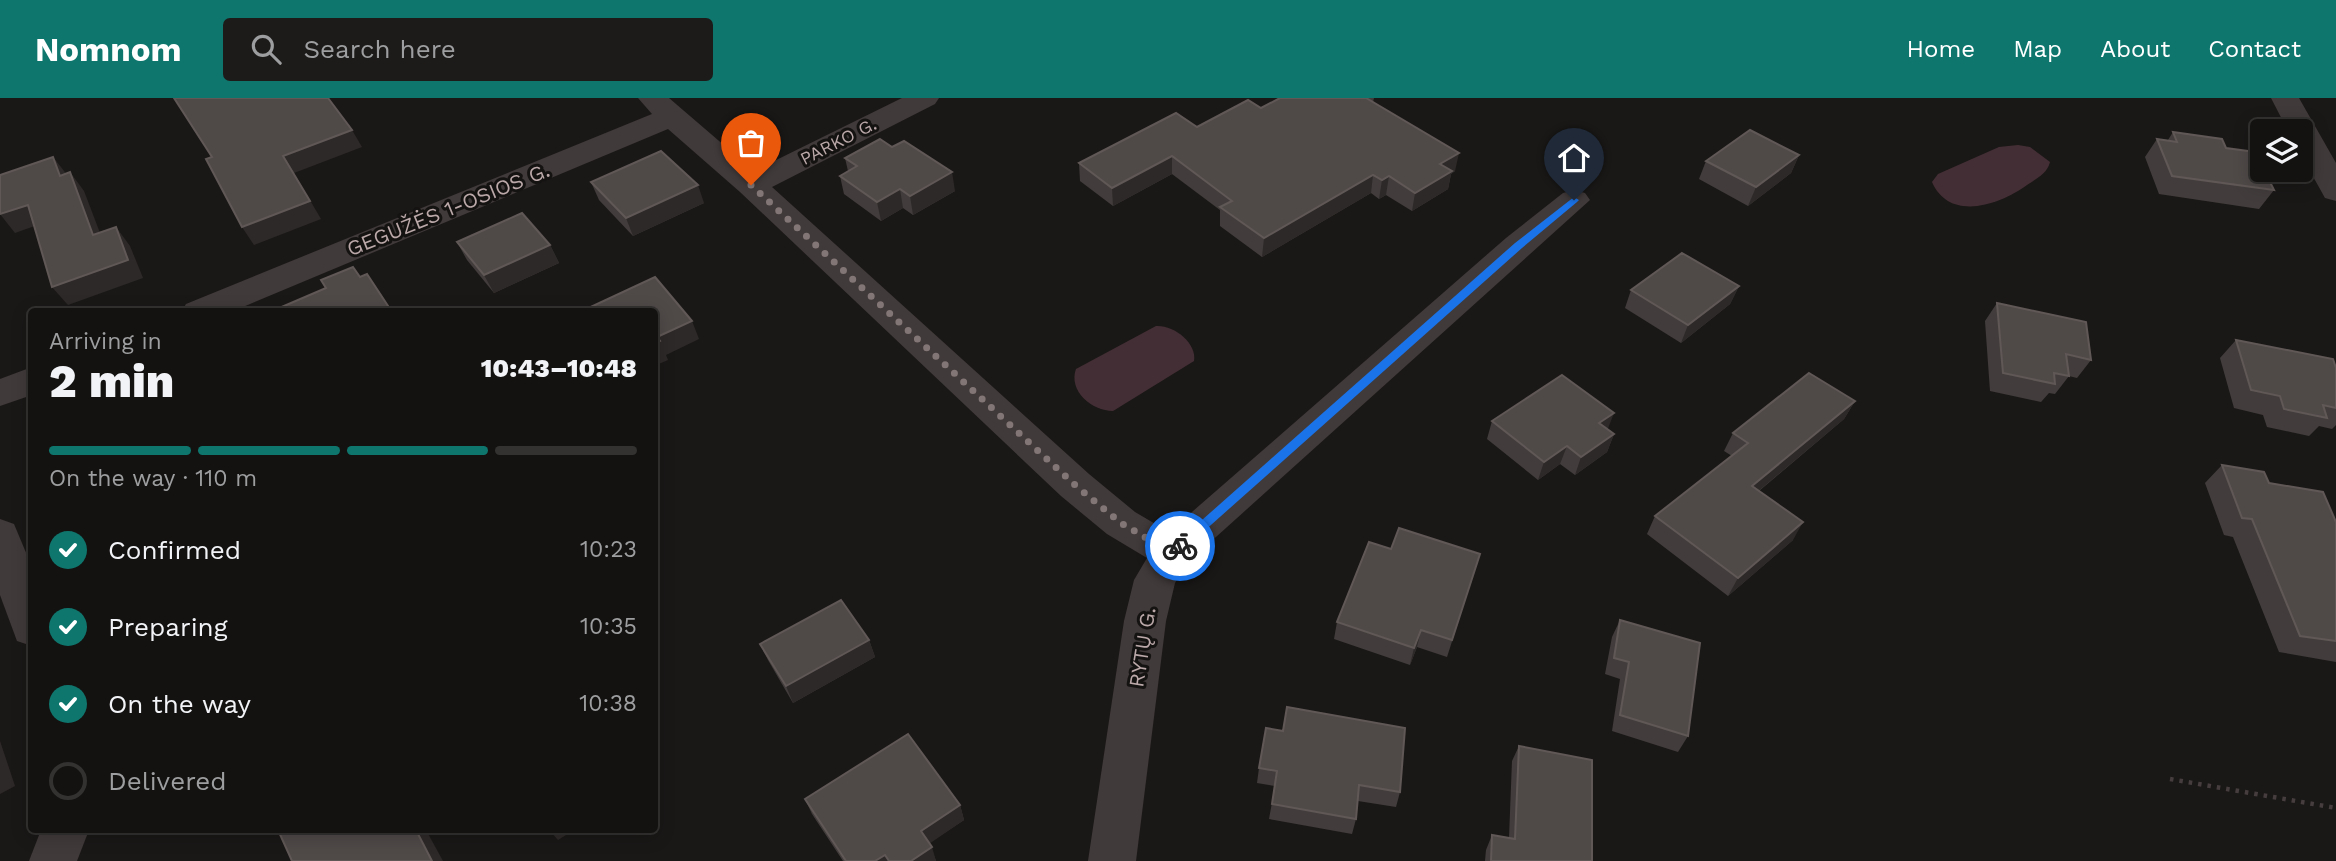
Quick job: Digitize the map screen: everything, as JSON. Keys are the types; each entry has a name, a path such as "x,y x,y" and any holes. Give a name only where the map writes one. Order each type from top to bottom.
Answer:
{"street":[{"name":"PARKO G.","path":"751,185 925,98"},
{"path":"2285,98 2336,191"},
{"path":"662,108 751,185 1075,485 1121,523 1172,553"},
{"name":"GEGUŽĖS 1-OSIOS G.","path":"207,308 662,108"},
{"name":"RYTŲ G.","path":"1112,861 1145,621 1155,580 1172,553 1518,246 1574,200"},
{"path":"0,393 28,382"},
{"path":"0,535 28,616"},
{"path":"54,861 64,833"}],"path":[{"path":"2170,779 2336,808"}],"shaded area":[{"path":"1999,147 2030,147 2050,162 2041,175 2004,198 1976,206 1963,206 1940,195 1932,182 1938,174"},
{"path":"1156,326 1163,326 1183,336 1192,348 1194,361 1113,411 1090,404 1075,385 1076,369"}],"building":[{"path":"174,98 328,98 352,130 283,156 310,201 242,227 206,159 212,157"},
{"path":"1280,98 1366,98 1459,153 1440,164 1452,171 1415,193 1389,176 1382,180 1373,175 1264,238 1220,207 1232,201 1172,156 1112,188 1079,163 1176,113 1197,127 1248,100 1261,108"},
{"path":"1750,130 1799,155 1756,187 1706,161"},
{"path":"2173,132 2222,139 2226,148 2250,151 2250,182 2270,182 2274,190 2172,176 2157,139 2177,142"},
{"path":"880,139 892,147 904,141 952,172 910,196 900,189 877,202 840,176 857,166 845,158"},
{"path":"661,151 698,185 626,218 591,182"},
{"path":"53,157 60,176 70,172 93,235 116,227 128,260 52,287 28,205 0,214 0,175"},
{"path":"522,213 550,245 484,275 457,242"},
{"path":"1682,253 1739,286 1688,325 1631,290"},
{"path":"353,267 360,277 367,274 389,308 279,308 326,288 321,280"},
{"path":"655,277 692,321 658,337 658,308 589,308"},
{"path":"1997,303 2086,322 2091,360 2066,354 2069,376 2054,373 2055,384 2003,373"},
{"path":"2236,340 2333,359 2336,368 2336,408 2323,405 2327,418 2284,409 2280,396 2251,390"},
{"path":"1809,373 1855,401 1752,486 1803,522 1738,578 1655,516 1748,443 1733,433"},
{"path":"1562,375 1614,413 1599,423 1614,434 1581,457 1567,446 1544,462 1492,421"},
{"path":"2222,465 2264,472 2269,483 2323,492 2336,522 2336,641 2300,636 2252,519 2242,518"},
{"path":"1399,528 1480,554 1452,640 1421,630 1414,648 1337,622 1369,542 1391,549"},
{"path":"841,600 869,640 786,686 760,644"},
{"path":"1620,620 1700,643 1688,736 1620,715 1629,662 1614,658"},
{"path":"1287,707 1405,728 1400,792 1359,785 1356,819 1272,804 1277,771 1259,768 1266,728 1283,731"},
{"path":"908,734 960,805 921,831 932,847 911,861 889,861 885,855 875,861 846,861 805,799"},
{"path":"1519,746 1592,760 1592,861 1491,861 1492,835 1515,839"},
{"path":"279,833 418,833 432,861 292,861"}],"way so far":[{"path":"751,185 1075,485 1121,523 1172,553 1180,546"}],"route":[{"path":"1180,546 1518,246 1574,200"}]}
